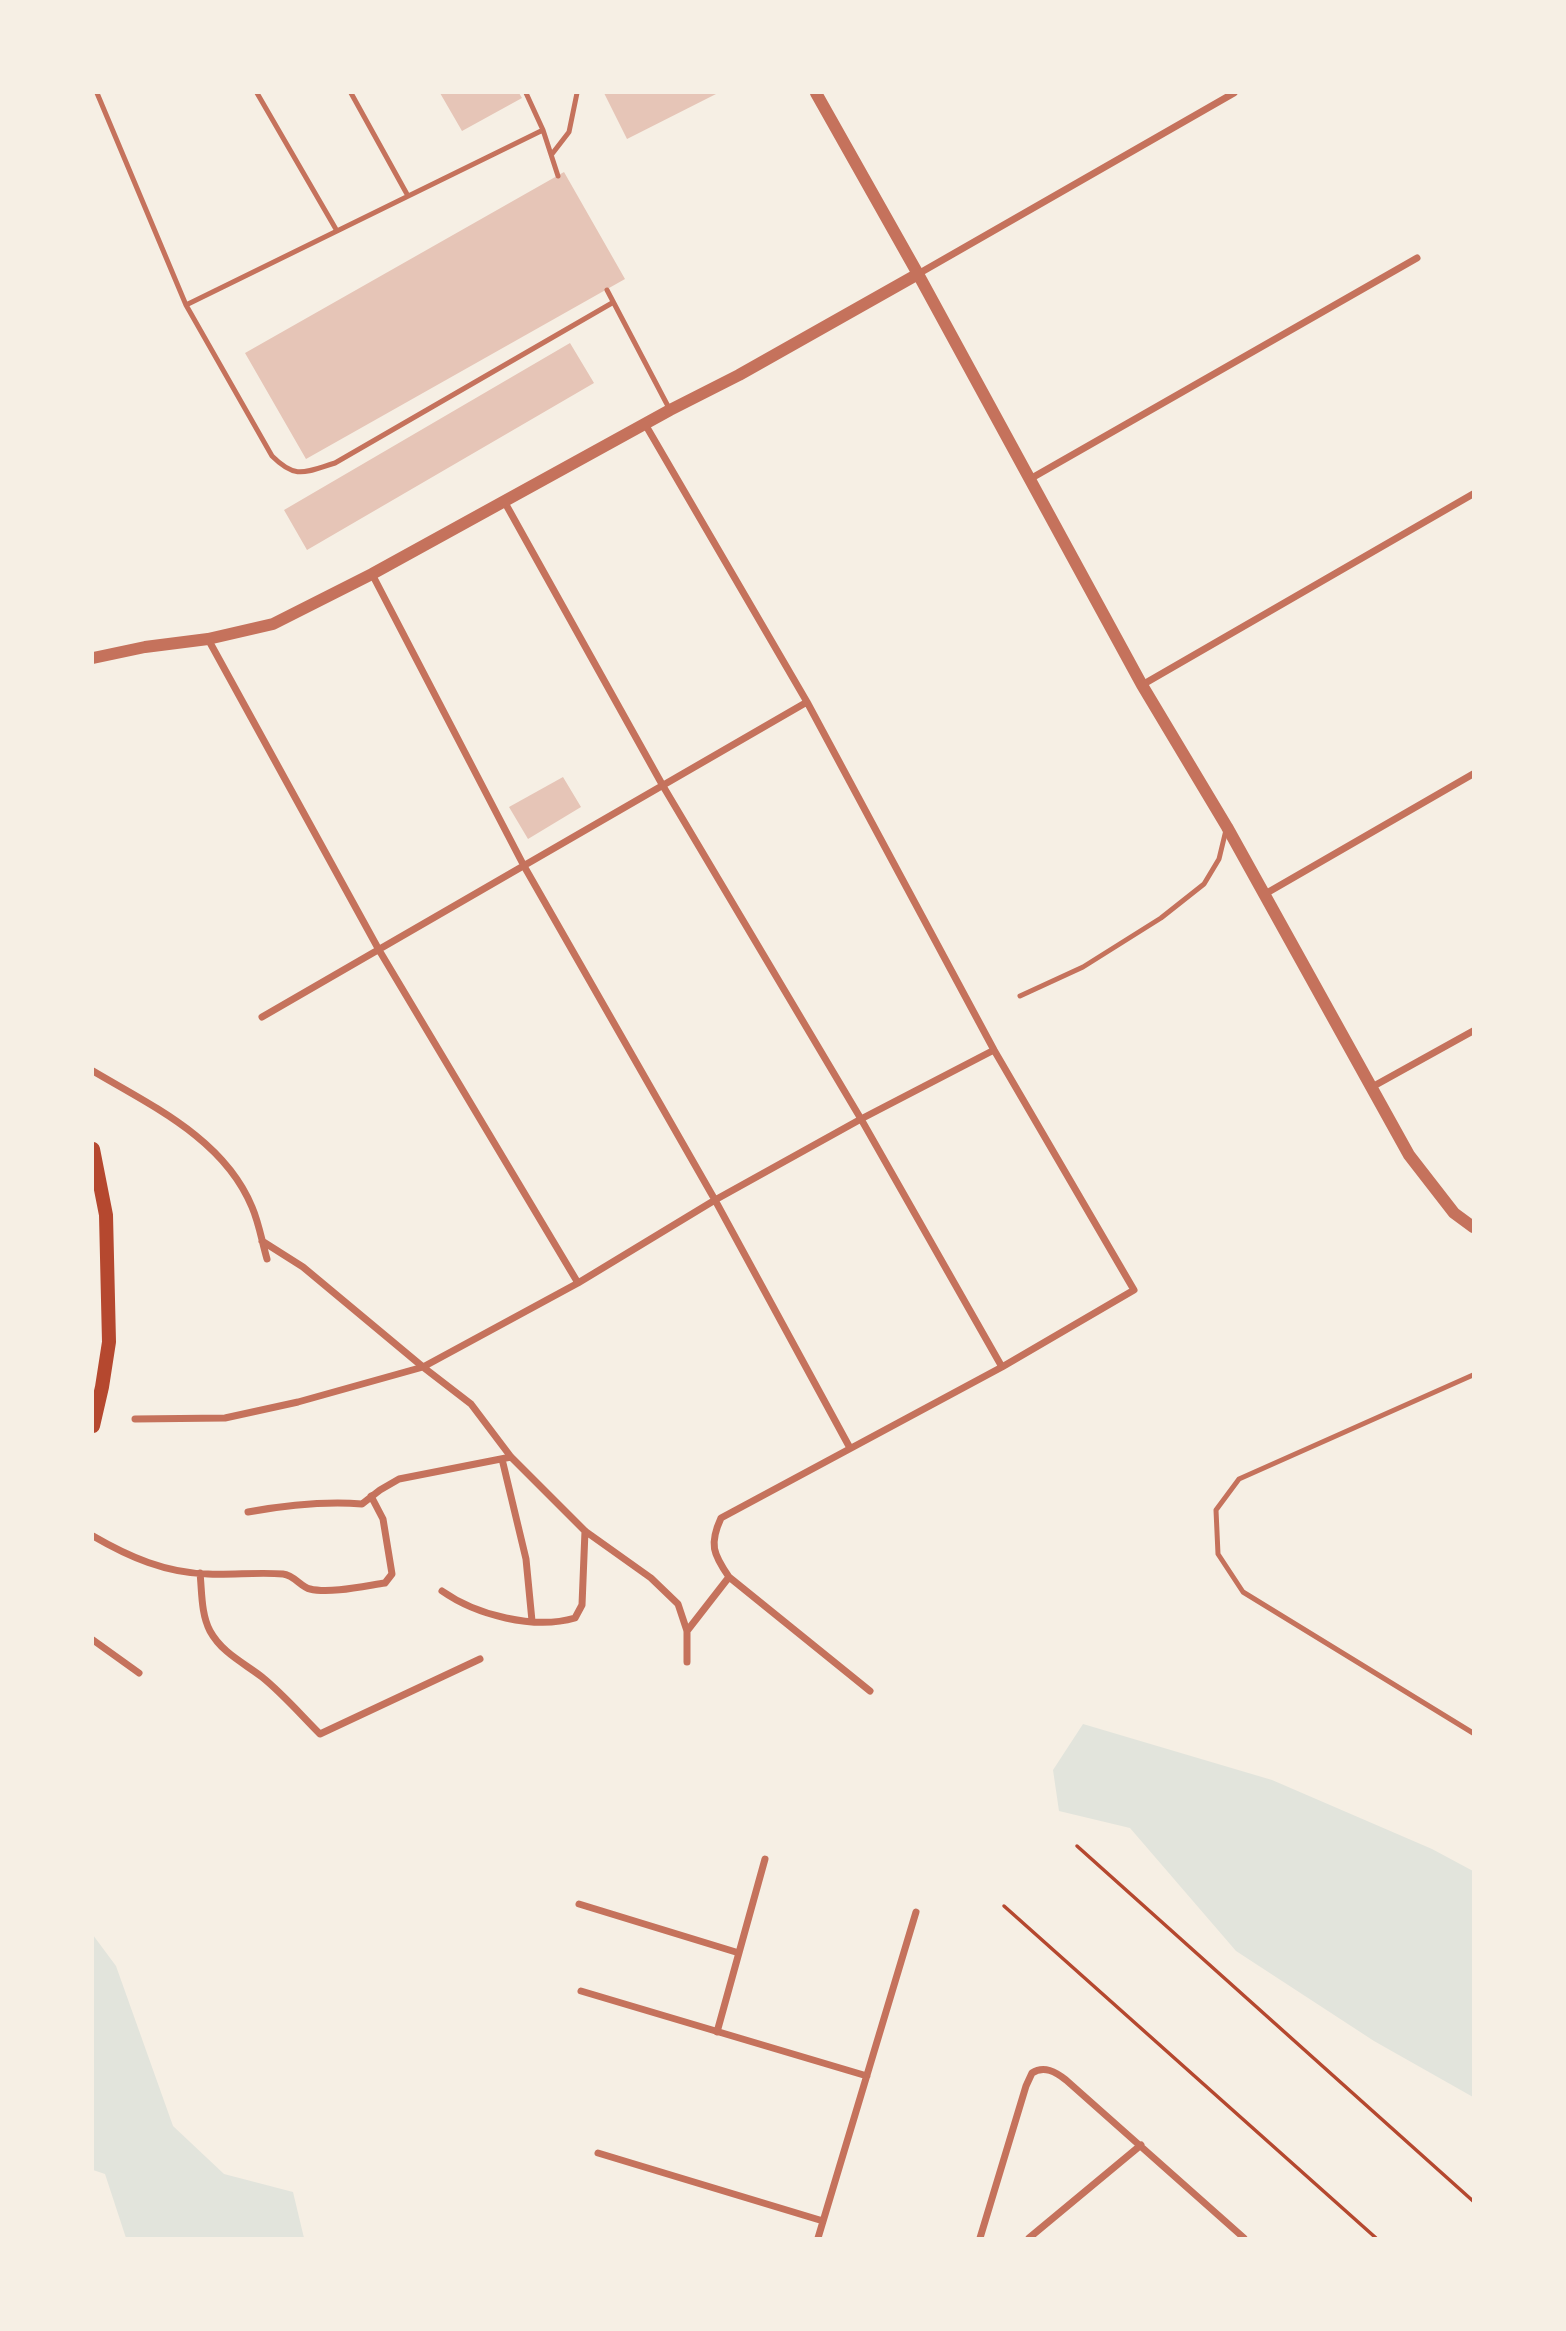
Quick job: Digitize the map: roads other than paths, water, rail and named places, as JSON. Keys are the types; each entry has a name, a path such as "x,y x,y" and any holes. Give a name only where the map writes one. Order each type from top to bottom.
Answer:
{"main road":[{"path":"93,1149 109,1342 98,1388 93,1426"}],"street":[{"path":"816,93 1142,685 1227,827 1409,1155 1454,1213 1473,1227"},
{"path":"93,658 145,647 208,639 274,624 372,574 670,410 739,375 1234,93"},
{"path":"1030,479 1417,258"},
{"path":"645,424 807,702 995,1049 1134,1290 1002,1367 721,1518 713,1542 715,1558 729,1577 870,1692"},
{"path":"1142,685 1473,494"},
{"path":"504,501 663,786 861,1119 1002,1367"},
{"path":"372,574 524,866 715,1200 850,1448"},
{"path":"208,639 379,950 578,1283"},
{"path":"262,1017 807,702"},
{"path":"1265,894 1473,774"},
{"path":"1372,1087 1473,1031"},
{"path":"135,1419 225,1418 298,1402 423,1367 578,1283 715,1200 995,1049"},
{"path":"93,1071 183,1125 212,1151 236,1177 252,1207 267,1259"},
{"path":"262,1241 303,1267 471,1404 507,1458 585,1531 651,1578 678,1604 687,1631 687,1662"},
{"path":"248,1512 291,1504 362,1504 399,1479 507,1458"},
{"path":"507,1458 526,1559 532,1620"},
{"path":"93,1536 119,1552 152,1565 200,1573 287,1574 308,1589 322,1590 385,1583 392,1574 383,1519 371,1496"},
{"path":"442,1591 459,1603 492,1615 532,1620 576,1618 582,1605 585,1531"},
{"path":"200,1573 206,1621 211,1633 240,1663 260,1675 278,1691 320,1734 480,1659"},
{"path":"687,1631 729,1577"},
{"path":"93,1640 139,1673"},
{"path":"718,2032 765,1859"},
{"path":"579,1904 739,1953"},
{"path":"818,2238 916,1912"},
{"path":"581,1992 867,2077"},
{"path":"981,2238 1028,2078 1036,2070 1047,2069 1060,2075 1244,2238"},
{"path":"1029,2238 1141,2145"},
{"path":"597,2153 823,2221"}],"lane":[{"path":"97,93 186,306 272,456 284,468 303,472 335,463 612,303"},
{"path":"257,93 337,231"},
{"path":"351,93 408,196"},
{"path":"526,93 543,130 558,176"},
{"path":"551,154 569,132 577,93"},
{"path":"186,306 543,130"},
{"path":"607,290 670,410"},
{"path":"1020,996 1083,967 1161,918 1204,884 1219,859 1227,827"},
{"path":"1473,1375 1239,1479 1216,1510 1217,1554 1244,1592 1473,1733"}]}
